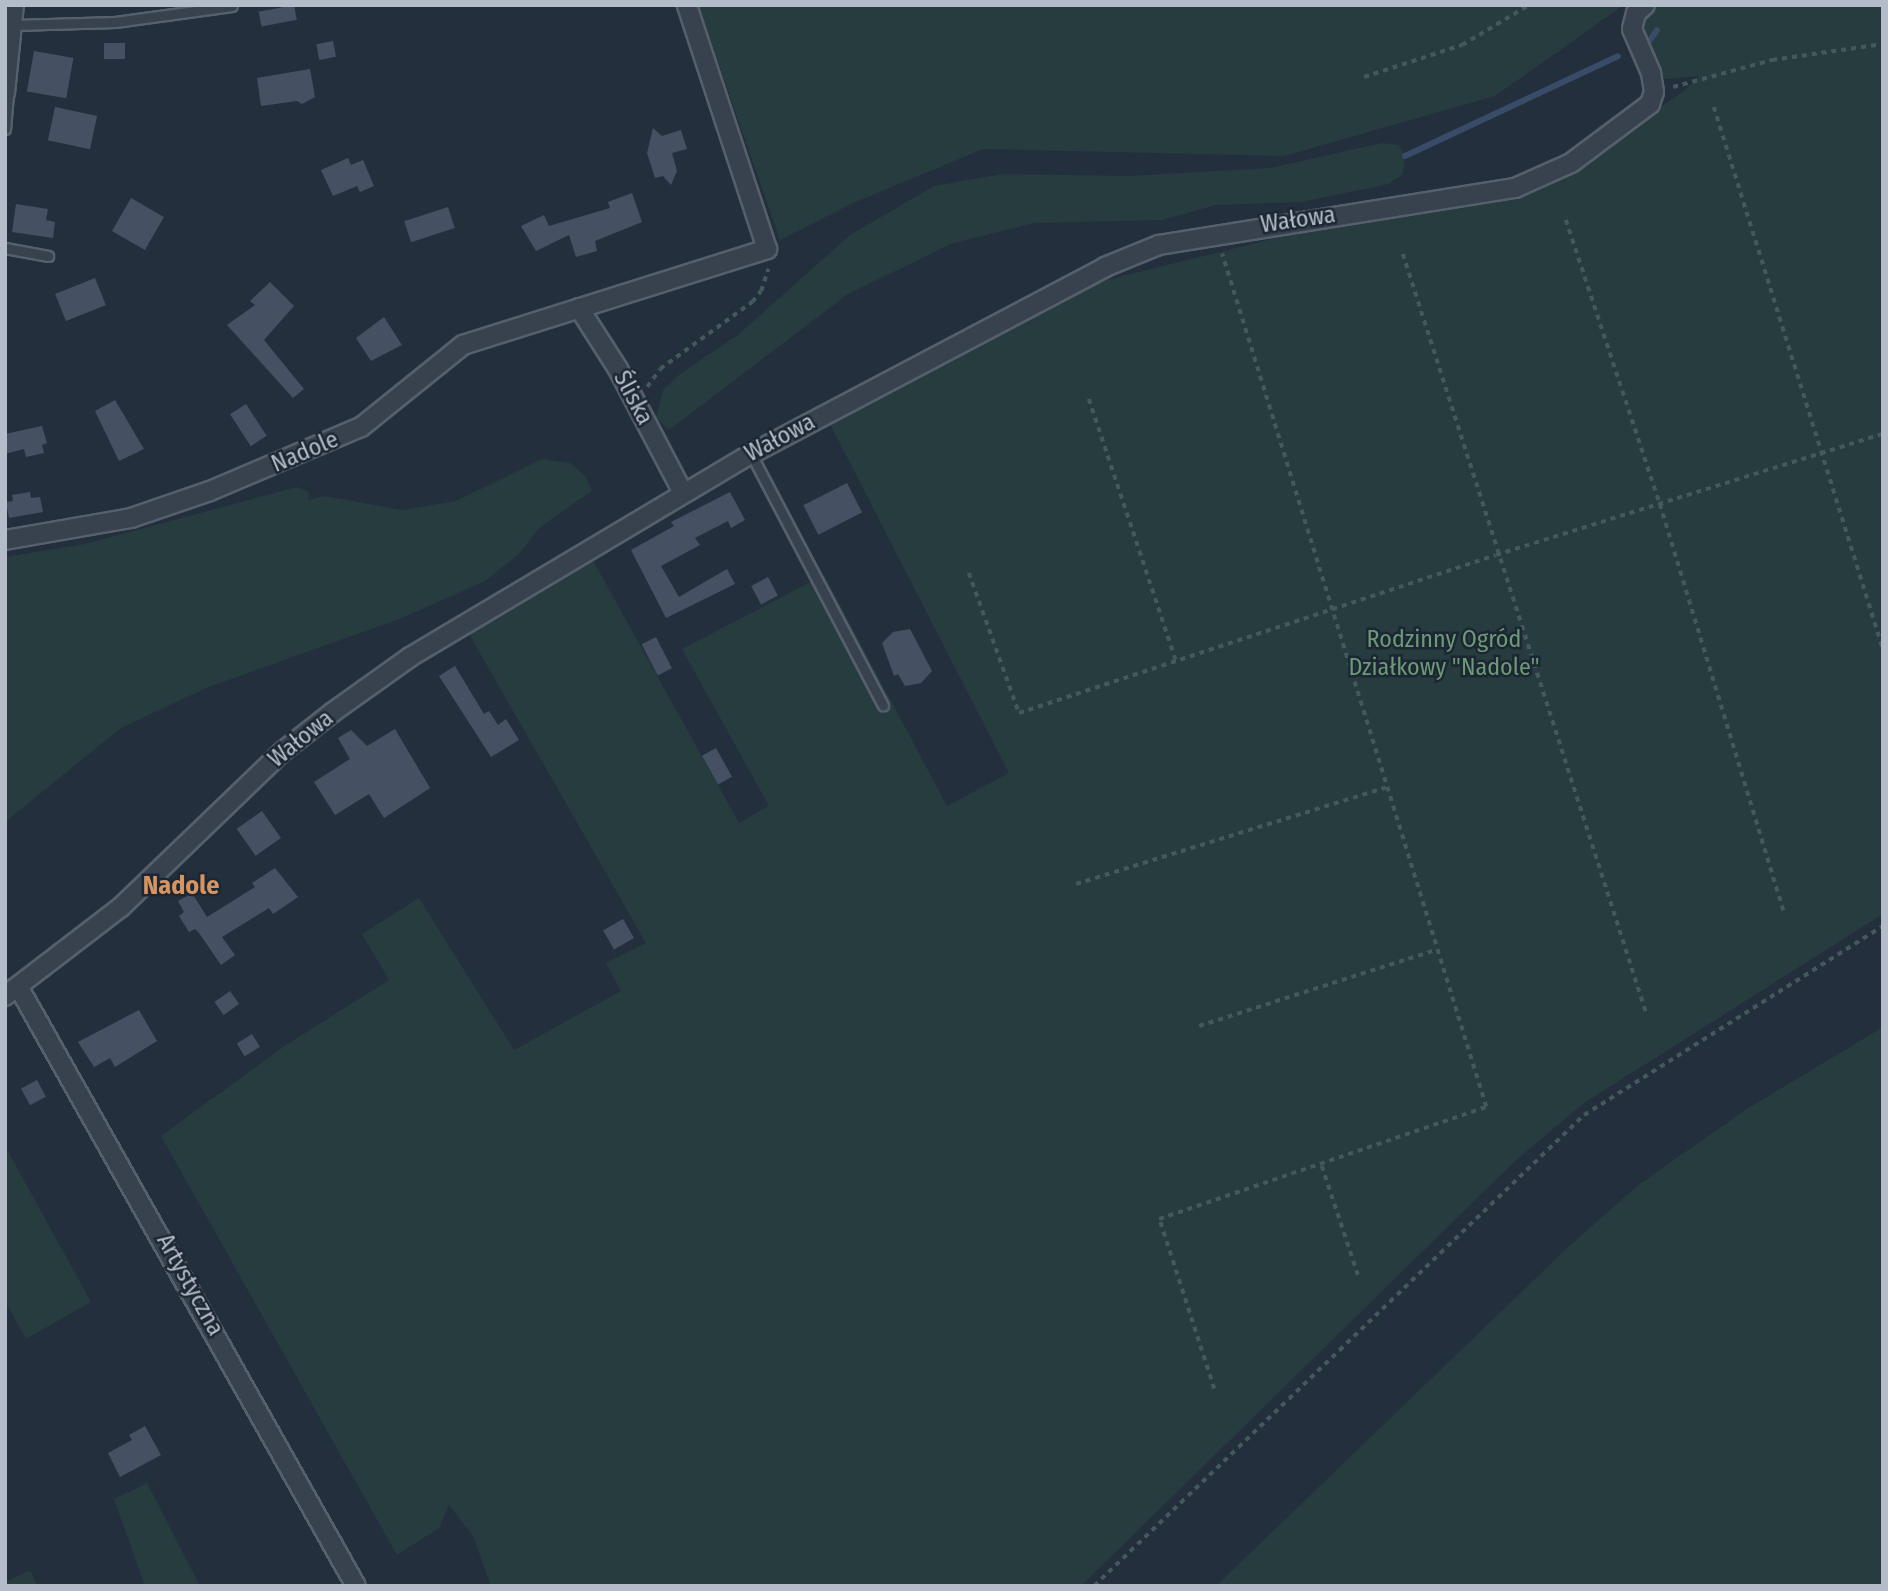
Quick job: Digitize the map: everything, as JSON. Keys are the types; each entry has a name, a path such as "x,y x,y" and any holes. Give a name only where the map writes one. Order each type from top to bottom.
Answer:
{"street":[{"path":"7,90 15,25 14,5"},
{"path":"687,5 767,249 762,250"},
{"path":"1645,5 1636,13 1633,38 1645,62 1654,92"},
{"name":"Wałowa","path":"12,992 121,907 282,751 317,724 410,657 682,491 1105,267 1159,245 1215,232 1539,181 1639,116 1654,92"},
{"name":"Nadole","path":"5,540 131,518 293,458 361,427 463,345 762,250"},
{"name":"Śliska","path":"579,308 638,408 682,491"},
{"name":"Artystyczna","path":"12,992 356,1586"}],"lane":[{"path":"15,25 115,22 232,6"},
{"path":"5,128 7,90"},
{"path":"5,248 48,256"},
{"path":"751,454 883,705"}],"path":[{"path":"1364,77 1462,45 1529,5"},
{"path":"1654,92 1772,60 1883,44"},
{"path":"1714,107 1883,649"},
{"path":"1566,220 1660,504 1785,915"},
{"path":"1214,1389 1158,1219 1322,1166 1486,1107 1385,788 1215,232"},
{"path":"638,408 660,369 736,316 761,291 768,272 762,250"},
{"path":"1403,254 1496,555 1646,1012"},
{"path":"1089,399 1177,663"},
{"path":"969,573 1019,713 1177,663 1496,555 1883,434"},
{"path":"1076,884 1385,788"},
{"path":"1094,1586 1584,1115 1883,926"},
{"path":"1199,1026 1436,950"},
{"path":"1322,1166 1358,1275"}],"green space":[{"path":"698,5 1624,5 1495,96 1284,156 983,149 853,203 780,240"},
{"name":"Rodzinny Ogród Działkowy \"Nadole\"","path":"1656,5 1883,5 1883,914 1584,1103 1514,1162 1081,1586 491,1586 473,1536 449,1505 439,1528 397,1555 161,1136 286,1045 389,980 362,934 419,898 514,1050 621,991 606,963 646,943 468,632 591,557 739,823 769,806 682,649 824,575 947,806 1009,773 829,422 1103,281 1328,225 1489,203 1539,190 1684,91 1699,76 1664,79 1656,69 1639,29"},
{"path":"1382,143 1399,145 1405,156 1403,174 1389,184 1301,202 1216,205 1162,220 1034,223 951,244 848,294 669,430 656,417 663,390 680,374 738,335 850,235 934,186 1003,174 1129,176 1270,168"},
{"path":"542,459 570,463 585,476 592,491 540,527 518,555 485,581 402,618 206,688 121,728 5,822 5,557 85,544 297,487 309,492 308,500 325,496 402,510 456,501"},
{"path":"1883,1027 1883,1586 1216,1586 1566,1249 1637,1186 1745,1110"},
{"path":"5,1146 91,1302 26,1339 5,1301"},
{"path":"147,1483 200,1586 145,1586 114,1499"},
{"path":"30,1570 38,1586 5,1586 5,1582"}],"building":[{"path":"294,5 297,20 262,27 259,12"},
{"path":"333,41 336,57 319,60 316,44"},
{"path":"104,43 125,43 125,59 104,59"},
{"path":"34,51 73,58 66,98 27,91"},
{"path":"310,69 315,97 302,104 297,101 261,106 257,78"},
{"path":"55,107 97,116 90,149 48,140"},
{"path":"653,128 662,136 681,130 687,149 672,153 677,171 671,185 663,176 655,178 647,153"},
{"path":"348,158 351,165 363,160 374,186 360,192 357,186 333,196 321,170"},
{"path":"632,193 642,222 595,241 597,251 576,257 569,235 536,251 521,226 544,215 549,226 610,208 608,202"},
{"path":"131,198 164,217 145,250 112,231"},
{"path":"16,204 48,209 46,220 55,222 53,238 12,232"},
{"path":"448,207 455,228 411,242 404,221"},
{"path":"95,278 106,305 66,321 55,294"},
{"path":"270,282 294,306 264,340 304,389 293,398 227,325 255,305 250,301"},
{"path":"384,317 402,345 371,361 356,338"},
{"path":"115,400 144,449 119,461 95,411"},
{"path":"246,404 267,436 251,446 230,414"},
{"path":"42,426 47,443 42,445 44,453 26,457 24,449 5,454 5,434"},
{"path":"847,483 862,512 818,535 803,505"},
{"path":"30,492 31,498 40,497 43,512 9,518 6,502 13,501 12,495"},
{"path":"730,492 745,520 731,528 728,521 695,538 700,545 661,566 679,597 727,569 735,584 666,618 631,550 674,526 671,522"},
{"path":"768,577 778,596 761,604 751,586"},
{"path":"910,629 932,671 921,683 905,686 898,674 894,676 882,643 893,632"},
{"path":"656,637 672,668 658,675 642,644"},
{"path":"455,666 484,714 489,711 498,725 506,719 519,740 491,757 439,676"},
{"path":"395,729 430,788 384,818 369,794 335,815 314,782 350,759 338,738 351,730 367,746"},
{"path":"716,748 732,777 718,785 702,756"},
{"path":"262,811 281,838 256,856 237,829"},
{"path":"275,868 298,897 273,914 269,908 222,937 235,955 221,965 199,933 195,929 189,932 179,916 184,912 178,901 192,893 207,917 255,887 252,883"},
{"path":"623,919 634,938 614,950 603,930"},
{"path":"230,991 239,1004 224,1015 214,1002"},
{"path":"139,1010 157,1041 115,1067 110,1058 94,1067 78,1042"},
{"path":"252,1034 260,1047 245,1056 237,1044"},
{"path":"37,1080 46,1097 30,1105 21,1088"},
{"path":"145,1426 161,1455 120,1477 108,1453 132,1440 129,1435"}],"waterway":[{"path":"1650,40 1657,30"},
{"path":"1405,156 1618,56"}],"district":[{"name":"Nadole","path":"181,886"}]}
